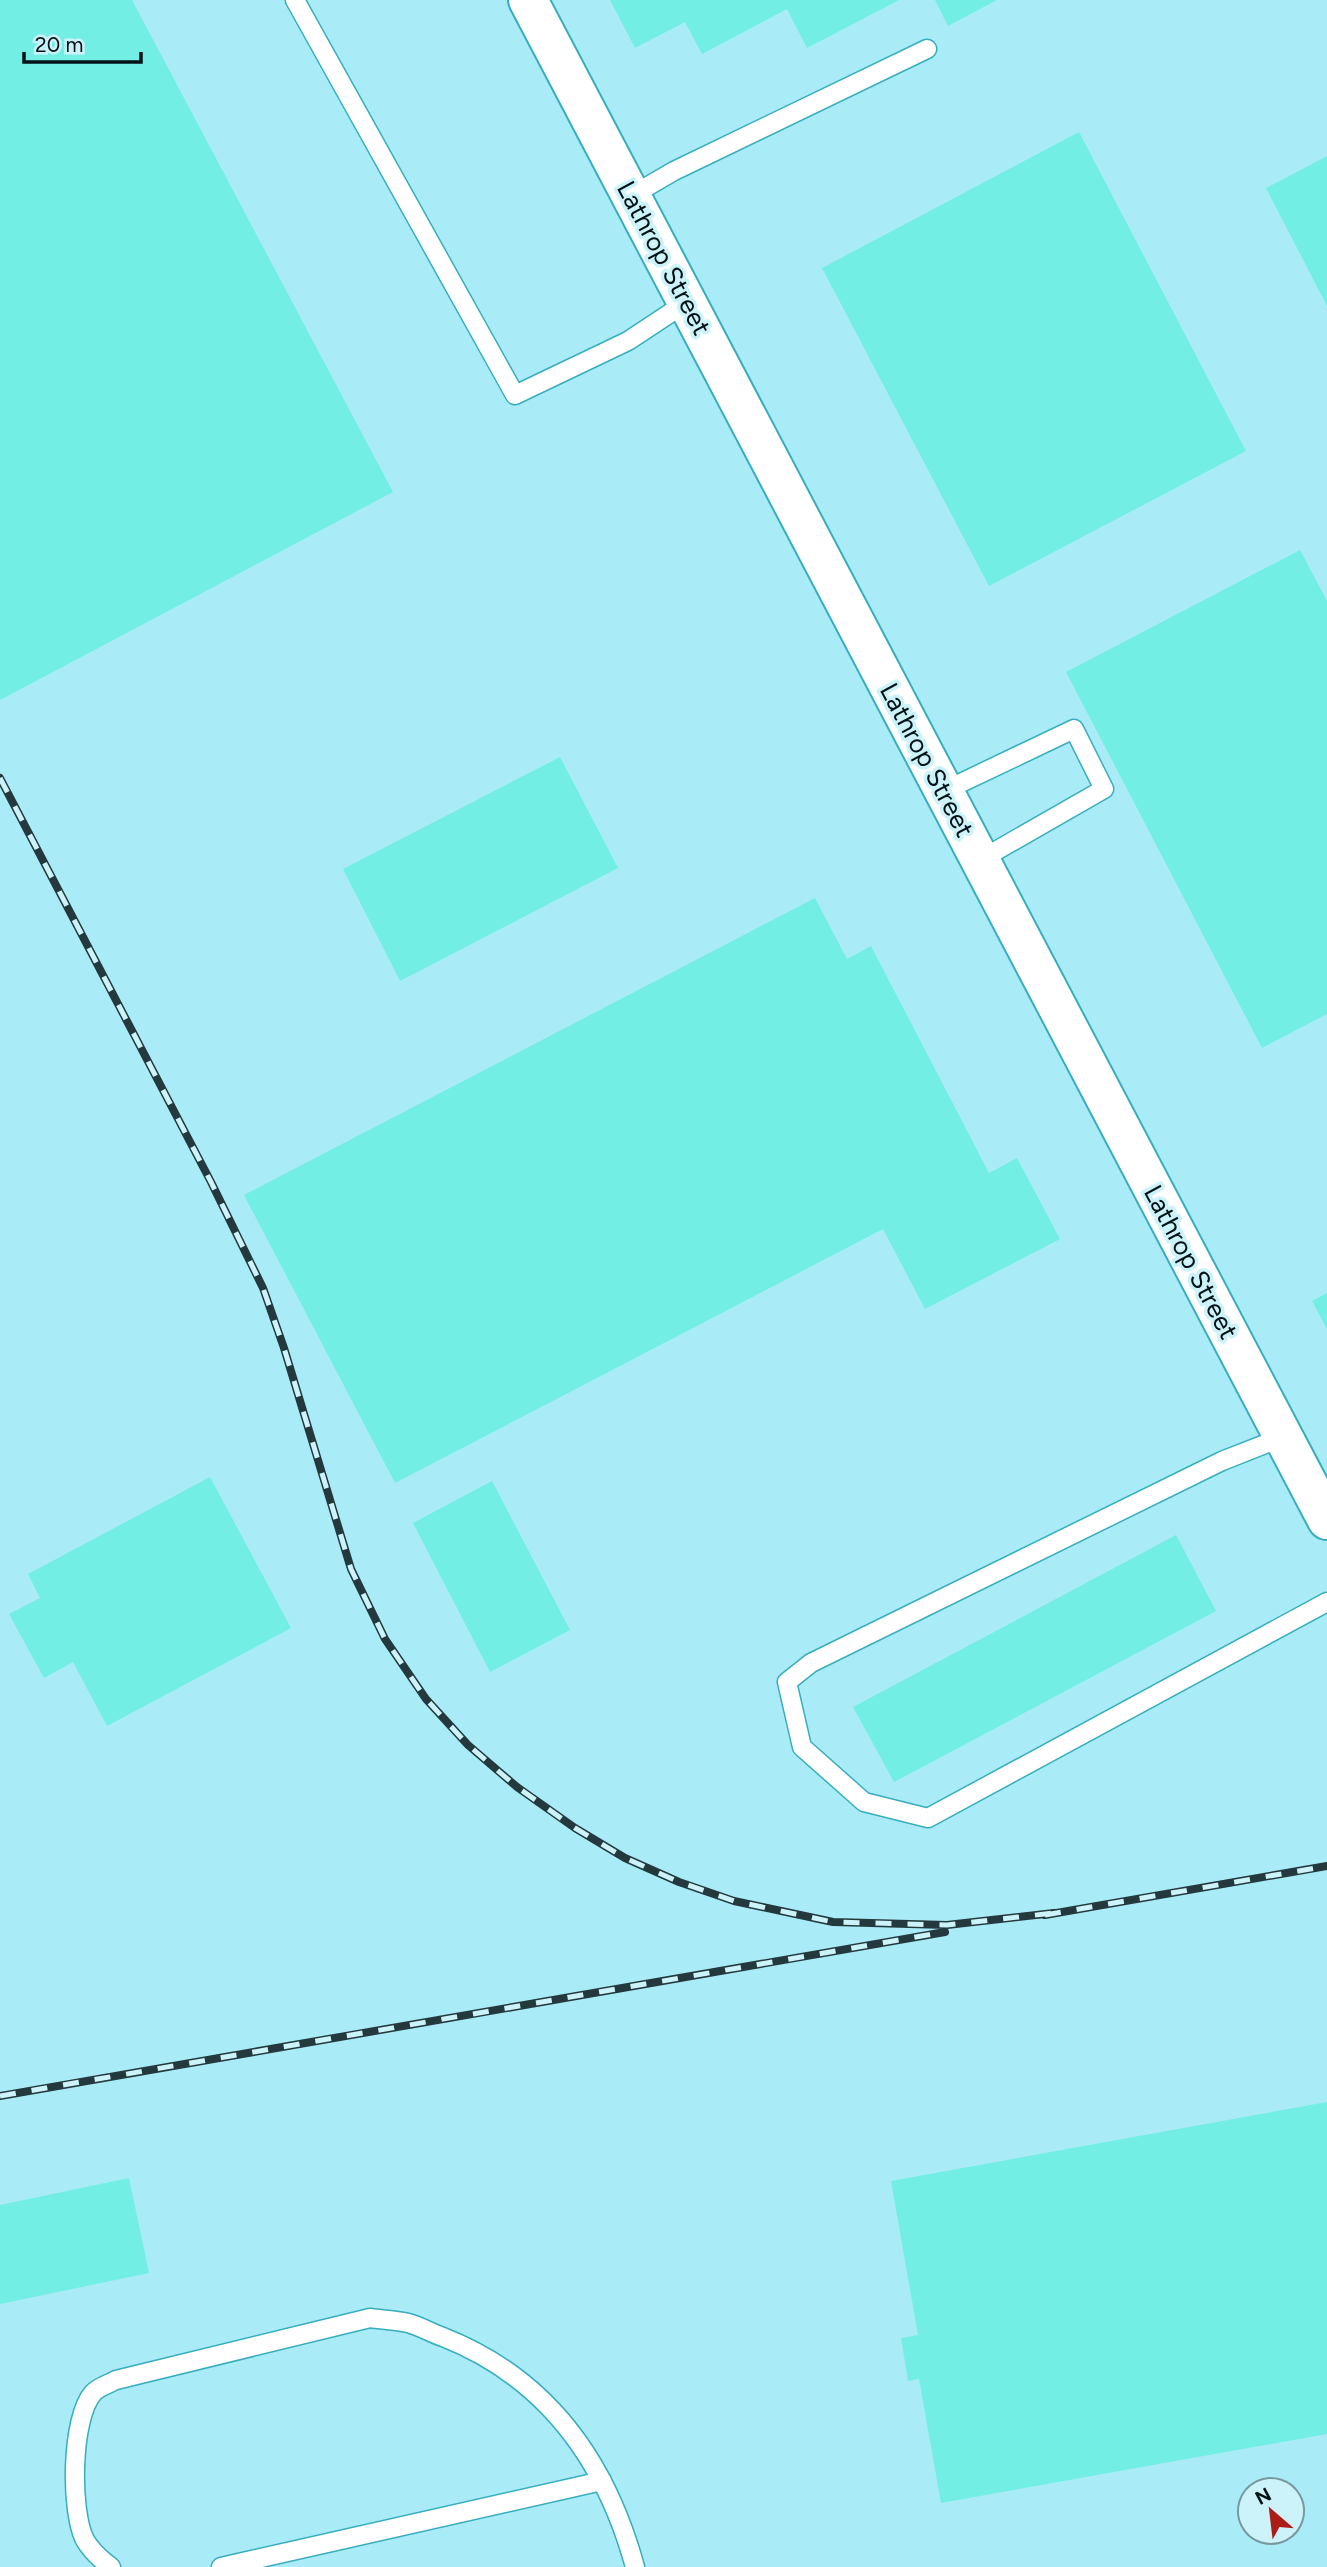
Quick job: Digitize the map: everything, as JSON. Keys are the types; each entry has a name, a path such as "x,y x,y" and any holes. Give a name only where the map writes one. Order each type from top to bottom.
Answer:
{"street":[{"name":"Lathrop Street","path":"528,0 1327,1520"}],"lane":[{"path":"295,0 515,395 628,341 687,302"},
{"path":"631,196 674,171 927,49"},
{"path":"944,791 1074,729 1104,789 980,860"},
{"path":"1283,1437 1209,1467 811,1663 787,1682 802,1747 864,1802 928,1818 1327,1602"},
{"path":"111,2567 97,2556 84,2538 74,2493 75,2463 83,2409 94,2391 116,2380 370,2318 408,2323 470,2348 518,2377 573,2432 602,2481 620,2521 635,2567"},
{"path":"222,2567 602,2481"}],"shaded area":[{"path":"0,0 1327,0 1327,2567 0,2567"}],"building":[{"path":"0,0 132,0 393,492 0,700"},
{"path":"610,0 899,0 807,48 787,9 702,54 685,22 635,48"},
{"path":"935,0 997,0 948,26"},
{"path":"1079,132 1246,451 989,586 822,268"},
{"path":"1327,156 1327,306 1266,188"},
{"path":"1300,550 1327,601 1327,1014 1262,1048 1066,672"},
{"path":"560,757 618,868 400,981 343,869"},
{"path":"815,898 847,959 871,946 989,1173 1017,1158 1060,1239 925,1309 883,1229 395,1483 244,1195"},
{"path":"1327,1293 1327,1329 1312,1301"},
{"path":"210,1477 291,1628 107,1726 73,1662 44,1678 9,1614 40,1598 28,1574"},
{"path":"492,1481 570,1630 490,1672 413,1523"},
{"path":"1176,1535 1216,1611 894,1782 853,1707"},
{"path":"1327,2102 1327,2434 941,2503 919,2379 908,2381 901,2338 918,2335 891,2181"},
{"path":"129,2178 149,2273 0,2304 0,2205"}],"railway":[{"path":"0,778 211,1182 263,1288 284,1348 351,1569 385,1639 426,1699 468,1745 517,1787 575,1828 625,1858 679,1882 734,1901 833,1922 947,1925 1054,1913"},
{"path":"1045,1915 1327,1866"},
{"path":"0,2096 945,1932"}]}
